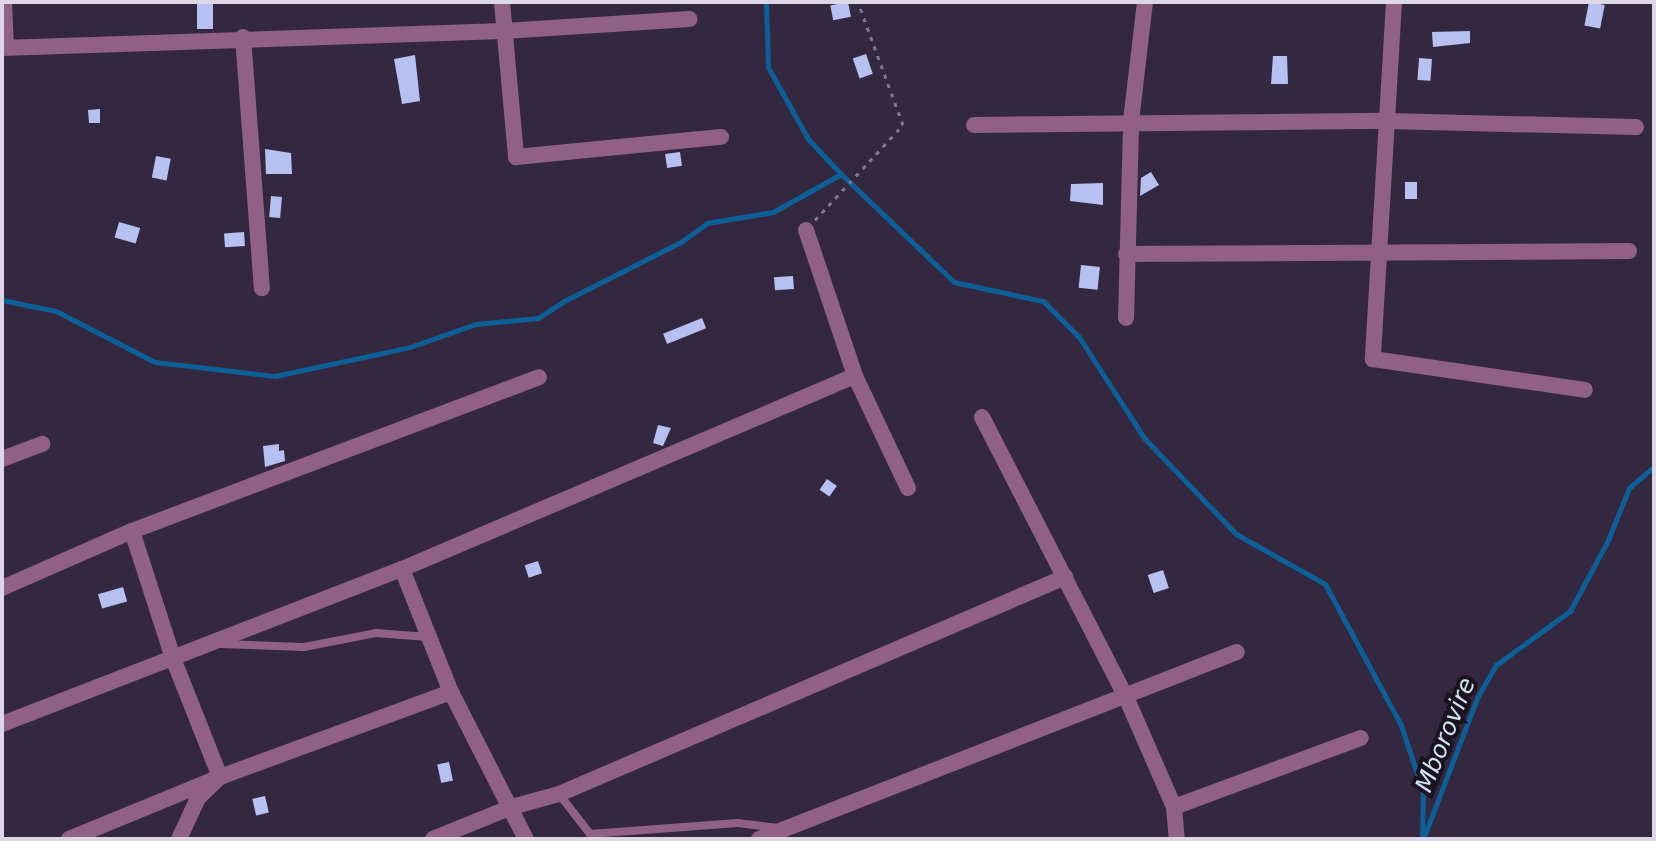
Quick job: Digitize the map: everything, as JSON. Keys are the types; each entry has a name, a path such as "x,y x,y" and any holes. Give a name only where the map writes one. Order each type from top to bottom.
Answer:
{"street":[{"path":"4,2 4,48 243,37 503,31 690,19"},
{"path":"502,2 516,157 721,137"},
{"path":"1126,318 1131,121 1145,2"},
{"path":"1394,2 1373,359 1585,390"},
{"path":"243,37 262,288"},
{"path":"974,125 1131,121 1387,121 1636,127"},
{"path":"806,230 855,376 908,488"},
{"path":"1126,254 1629,251"},
{"path":"2,724 402,569 855,376"},
{"path":"2,588 132,531 539,377"},
{"path":"982,417 1126,697 1174,807 1177,839"},
{"path":"2,459 42,444"},
{"path":"132,531 173,658 220,777"},
{"path":"402,569 451,692 526,839"},
{"path":"433,839 512,807 559,794 1065,577"},
{"path":"759,839 1237,652"},
{"path":"69,839 220,777 451,692"},
{"path":"1174,807 1361,738"},
{"path":"179,839 198,798 220,777"}],"lane":[{"path":"209,643 304,647 376,633 428,637"},
{"path":"559,794 590,834 738,823 781,829"}],"path":[{"path":"806,230 903,125 858,2"}],"building":[{"path":"197,2 213,2 213,29 197,29"},
{"path":"848,2 851,17 833,20 830,5"},
{"path":"1589,2 1605,5 1600,29 1584,26"},
{"path":"1470,31 1470,43 1433,47 1432,32"},
{"path":"866,54 873,74 860,78 853,59"},
{"path":"415,55 420,101 402,104 394,59"},
{"path":"1273,56 1287,56 1288,84 1271,84"},
{"path":"1419,58 1432,59 1430,81 1417,80"},
{"path":"100,109 100,123 89,123 88,110"},
{"path":"265,149 291,153 292,174 266,174"},
{"path":"680,152 682,166 667,168 665,154"},
{"path":"156,156 171,159 167,180 152,178"},
{"path":"1151,172 1159,185 1140,196 1141,178"},
{"path":"1405,182 1417,182 1417,199 1405,199"},
{"path":"1103,183 1103,205 1070,201 1071,184"},
{"path":"271,196 282,197 280,218 269,217"},
{"path":"119,222 140,228 136,243 115,237"},
{"path":"244,232 245,246 225,247 224,233"},
{"path":"1081,265 1100,267 1097,290 1079,288"},
{"path":"793,276 794,289 775,290 774,277"},
{"path":"702,318 706,328 667,344 663,334"},
{"path":"658,425 671,428 663,446 653,443"},
{"path":"279,444 279,451 284,450 285,461 265,467 263,446"},
{"path":"827,479 837,486 829,497 820,490"},
{"path":"538,561 542,573 529,578 525,565"},
{"path":"1163,570 1169,588 1154,593 1148,575"},
{"path":"123,587 127,601 102,609 98,594"},
{"path":"449,762 453,781 441,783 437,764"},
{"path":"265,796 269,813 256,815 252,799"}],"waterway":[{"path":"766,2 768,67 808,139 841,174 954,282 1043,301 1079,337 1144,438 1236,534 1325,584 1401,725 1423,792 1422,839"},
{"path":"2,300 56,311 155,362 275,376 410,347 476,324 538,318 564,301 681,242 707,223 773,212 841,174"},
{"name":"Mborovire","path":"1423,839 1478,696 1496,665 1570,611 1608,540 1629,488 1654,466"}]}
